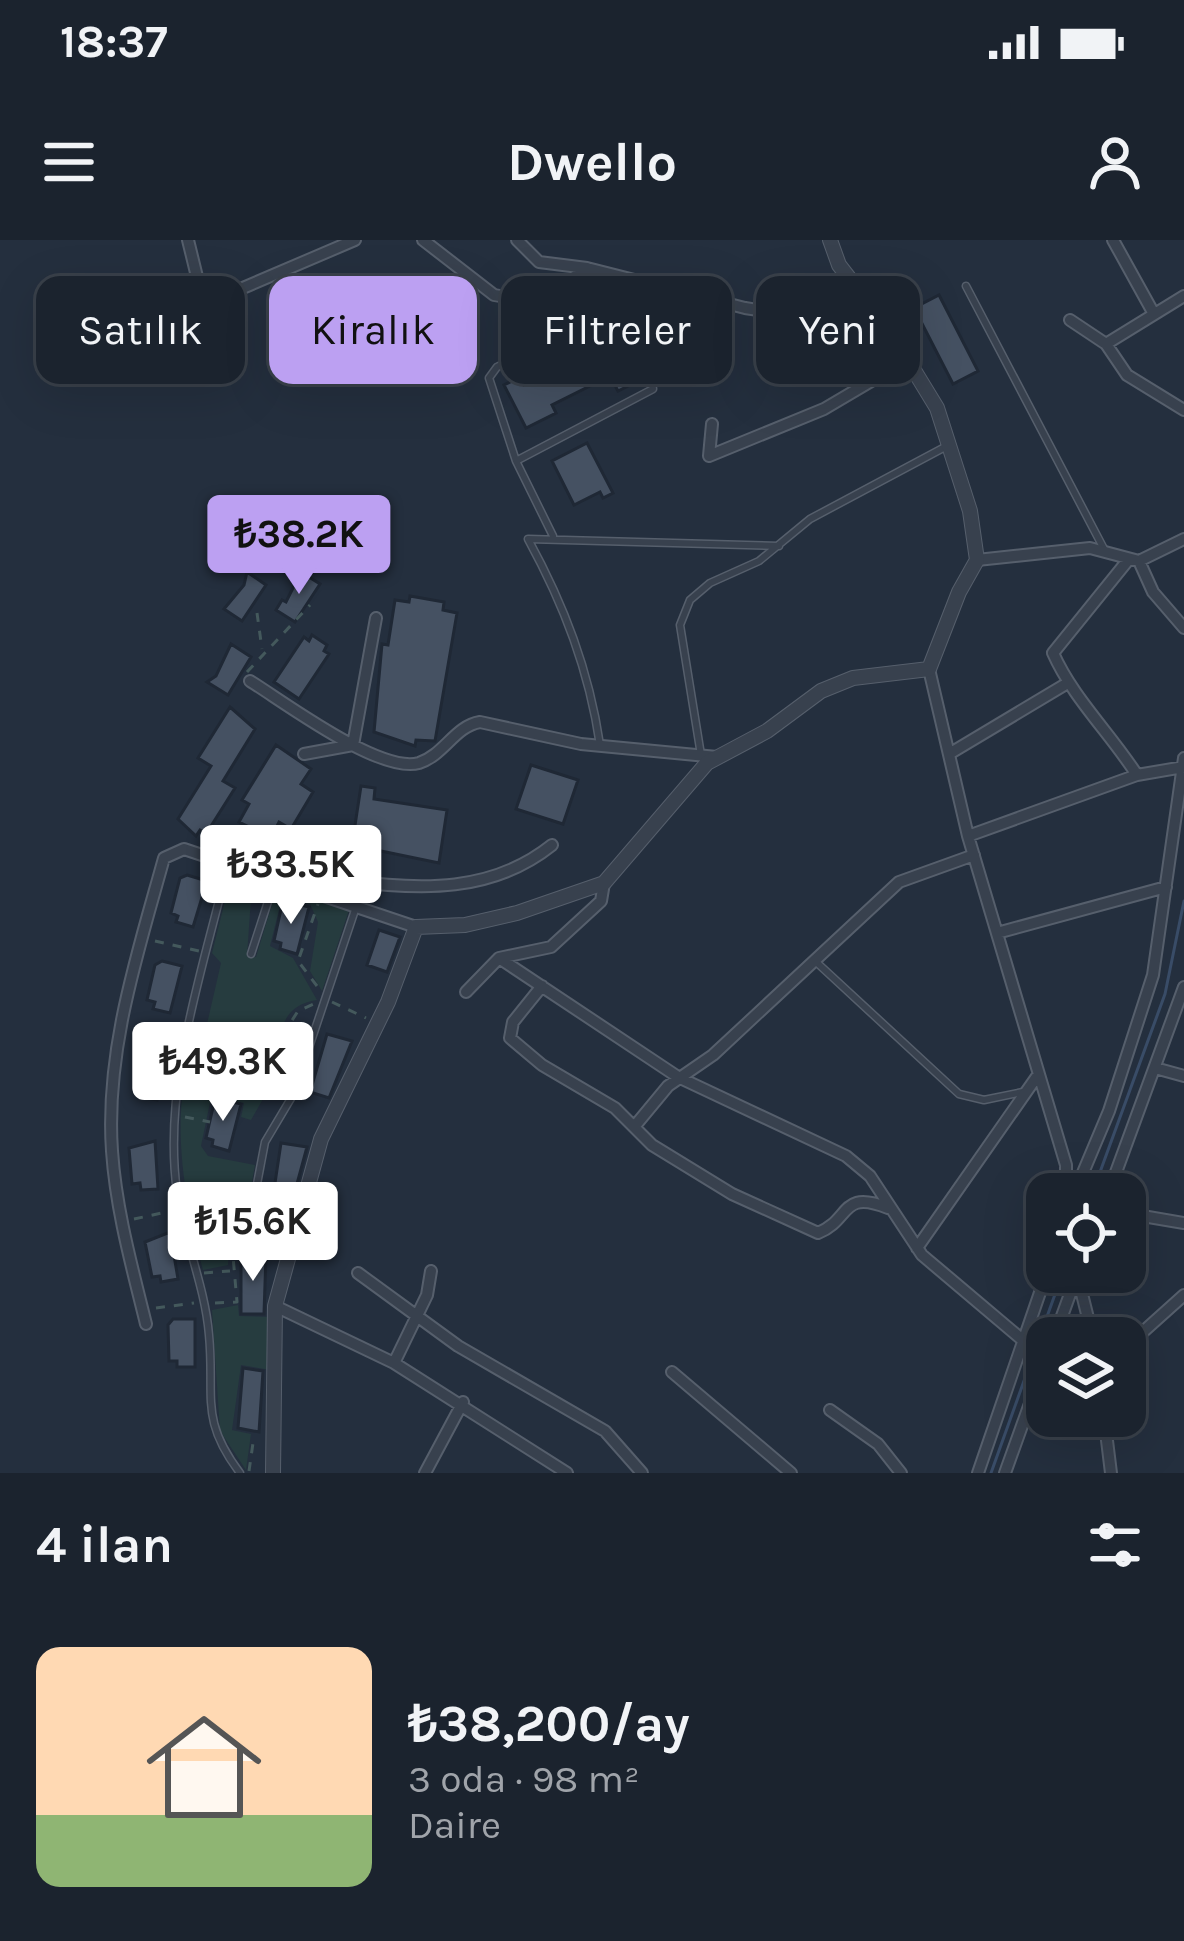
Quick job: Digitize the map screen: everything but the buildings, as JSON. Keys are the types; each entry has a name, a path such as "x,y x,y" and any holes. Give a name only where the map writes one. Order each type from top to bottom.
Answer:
{"street":[{"path":"188,240 199,285 224,296 355,240"},
{"path":"423,240 494,295 507,298 568,280 587,268"},
{"path":"517,240 539,262 587,268 756,310"},
{"path":"830,240 848,276"},
{"path":"1113,240 1154,314"},
{"path":"1106,344 1184,296"},
{"path":"1070,320 1106,344 1127,375 1183,409"},
{"path":"920,380 937,408 950,445 977,560 929,669 968,836 1067,1173"},
{"path":"712,424 709,456 824,409 867,384"},
{"path":"1137,775 1109,732 1066,684 1053,653 1134,560 1184,539"},
{"path":"977,560 1090,548 1134,560 1153,592 1184,628"},
{"path":"353,745 376,618"},
{"path":"144,1317 121,1224 111,1145 122,1025 164,858 184,849 226,868 327,893 416,927 465,925 517,913 604,883 709,756 766,731 821,691 853,678 929,669"},
{"path":"250,681 353,745 411,765 432,758 467,724 481,722 600,745 709,756"},
{"path":"949,754 1066,684"},
{"path":"304,754 353,745"},
{"path":"968,836 1137,775 1183,764 1153,975 1108,1111 1080,1173"},
{"path":"289,838 344,852 350,881 344,899"},
{"path":"350,881 407,888 463,885 506,873 551,845"},
{"path":"634,1127 678,1077 712,1055 898,882 974,855"},
{"path":"466,992 499,958 551,946 602,901 604,883"},
{"path":"997,933 1166,887"},
{"path":"273,1473 275,1306 321,1139 388,1002 416,927"},
{"path":"499,958 678,1077 846,1156 870,1176 917,1248 1025,1342"},
{"path":"542,986 513,1022 510,1038 542,1065 615,1108 652,1145 732,1194 818,1233 827,1230 845,1206 868,1200 891,1209"},
{"path":"1116,1173 1184,987"},
{"path":"1155,1068 1184,1076"},
{"path":"917,1248 1038,1075"},
{"path":"1146,1217 1184,1223"},
{"path":"394,1363 427,1295 431,1270"},
{"path":"358,1273 458,1346 605,1431 642,1473"},
{"path":"978,1473 1040,1293"},
{"path":"1146,1329 1184,1295"},
{"path":"275,1306 463,1402 567,1473"},
{"path":"672,1372 790,1473"},
{"path":"425,1473 463,1402"},
{"path":"830,1409 878,1444 901,1473"},
{"path":"1005,1473 1026,1414"},
{"path":"1107,1437 1111,1473"}],"lane":[{"path":"966,286 1105,553"},
{"path":"516,460 652,389 651,374 616,308 497,367 489,378 516,460 553,536"},
{"path":"709,756 682,616 703,588 748,568 827,509 950,445"},
{"path":"600,745 594,701 571,627 528,539 553,536 779,546"},
{"path":"226,868 186,1042 177,1115 182,1211 204,1304 215,1441 244,1473"},
{"path":"251,954 275,880"},
{"path":"250,1221 265,1142 298,1080 357,903"},
{"path":"812,958 959,1094 984,1100 1027,1091"}],"path":[{"path":"250,681 247,671 263,650 296,626 310,604"},
{"path":"257,613 256,636 263,650"},
{"path":"324,1002 298,961 315,909 327,893"},
{"path":"142,940 207,953"},
{"path":"122,1025 298,1080"},
{"path":"177,1115 209,1122"},
{"path":"121,1224 153,1212 182,1211"},
{"path":"144,1317 237,1302 234,1244 250,1221 294,1236"},
{"path":"197,1274 232,1271"},
{"path":"244,1473 254,1436"}],"green space":[{"path":"232,873 265,886 263,899 251,898 247,956 256,957 277,888 330,898 349,910 322,991 310,971 318,922 310,904 282,898 270,946 293,958 317,1000 294,1009 283,1026 288,1072 195,1042 196,1024 207,1024 221,963 212,953"},
{"path":"192,1051 285,1081 263,1099 251,1120 241,1117 244,1103 211,1098 201,1146 208,1156 255,1165 245,1222 229,1244 228,1265 203,1270 182,1160 181,1105"},
{"path":"238,1305 239,1316 273,1317 277,1371 241,1365 232,1430 251,1434 246,1470 220,1431 212,1310"}],"waterway":[{"path":"1100,1173 1165,994 1184,901"},
{"path":"991,1473 1055,1293"}]}
